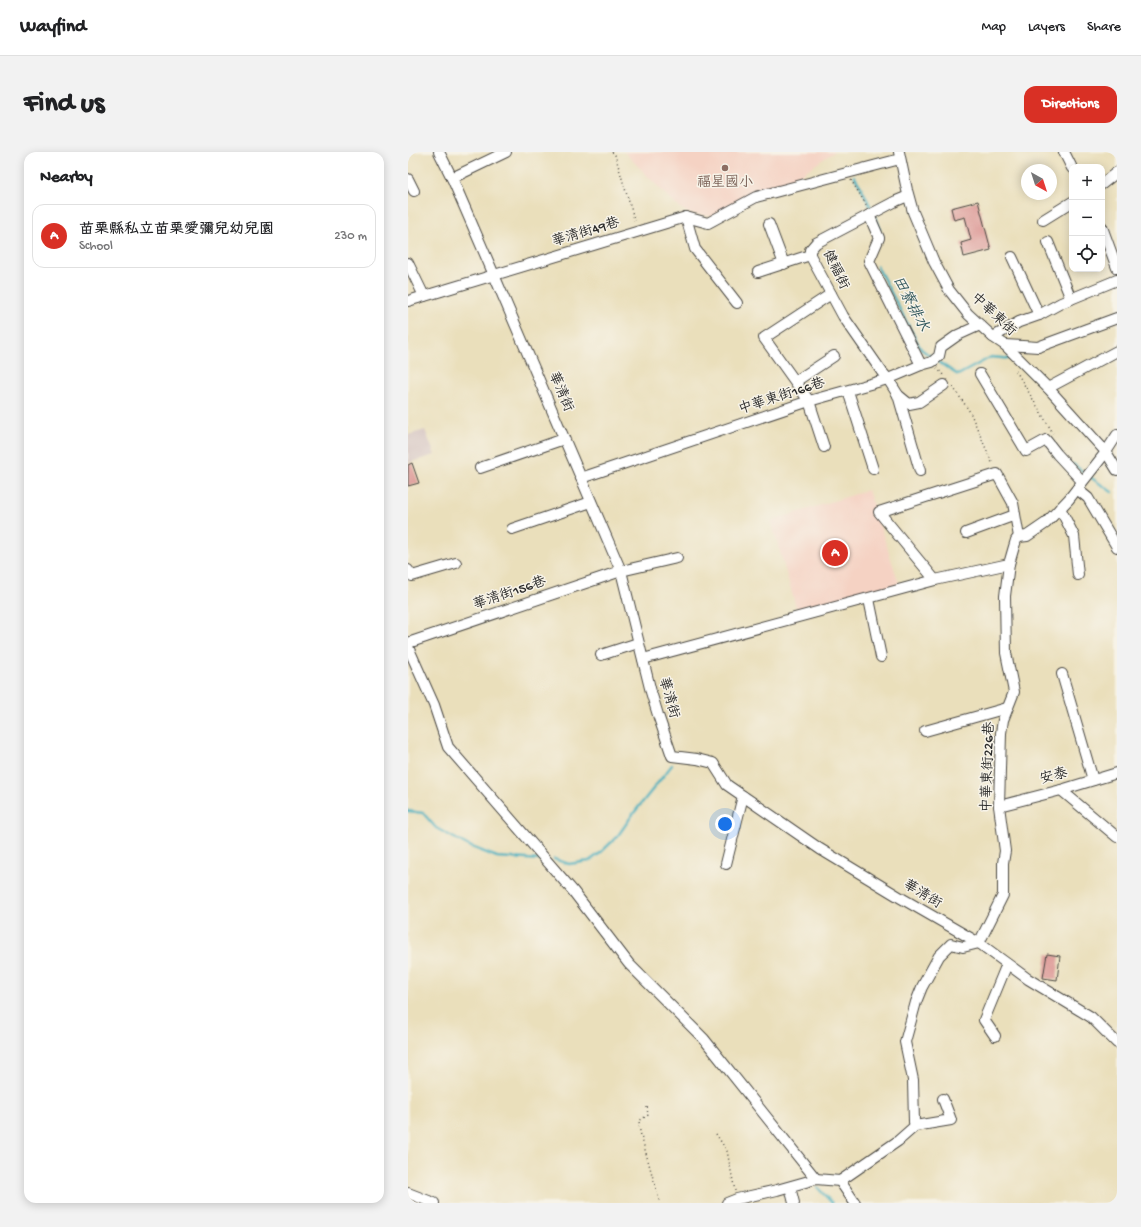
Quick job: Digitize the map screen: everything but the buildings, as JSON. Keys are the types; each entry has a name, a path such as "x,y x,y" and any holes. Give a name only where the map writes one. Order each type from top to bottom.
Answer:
{"street":[{"name":"華清街","path":"439,152 452,178 494,275 620,571 658,715 672,756 697,759 713,763 727,785 820,849 979,943 1028,979 1091,1017 1117,1043"},
{"path":"452,178 490,155 506,152"},
{"path":"1064,152 1070,164"},
{"path":"686,217 708,223 756,197 847,174 899,154"},
{"name":"中華東街","path":"899,154 908,196 923,238 942,278 959,303 980,325 1005,345 1048,388 1106,452 1117,470"},
{"path":"1105,182 1117,172"},
{"path":"408,179 414,191"},
{"name":"健福街","path":"908,196 816,243 810,250 810,255 843,316 898,395 920,471"},
{"path":"1043,220 1069,204"},
{"path":"872,214 879,238 869,261 921,365"},
{"path":"686,217 695,249 737,303"},
{"name":"華清街49巷","path":"408,301 686,217"},
{"path":"769,224 784,264"},
{"path":"1105,235 1117,268"},
{"path":"1048,242 1070,299"},
{"path":"758,272 810,255"},
{"path":"1012,258 1039,315"},
{"path":"408,263 424,296"},
{"path":"994,337 1019,322 1039,315 1070,299 1117,280"},
{"path":"824,447 809,401 764,338 831,294"},
{"path":"1005,345 1038,347 1117,318"},
{"path":"935,359 941,347 958,335 980,325"},
{"path":"1048,388 1117,351"},
{"path":"796,382 834,356"},
{"name":"中華東街166巷","path":"581,478 809,401 888,379 935,359"},
{"path":"980,374 1026,451 1046,440 1081,483 1088,498 1117,547"},
{"path":"898,395 909,404 919,402 947,382"},
{"path":"848,391 873,469"},
{"path":"935,580 879,512 997,474 1013,503 1019,537 1027,536 1046,523 1060,508 1106,452 1117,435"},
{"path":"480,468 564,440"},
{"path":"512,529 591,502"},
{"path":"1060,508 1074,536 1078,575"},
{"path":"966,533 1015,514"},
{"name":"中華東街226巷","path":"979,943 1003,895 1005,851 999,806 1001,733 1003,720 1014,692 1006,653 1005,596 1009,564 1016,540 1019,537"},
{"name":"華清街156巷","path":"408,643 620,571 677,558"},
{"path":"408,570 412,576 456,563"},
{"path":"643,659 935,580 1009,564"},
{"path":"869,599 880,656"},
{"path":"601,655 638,643"},
{"path":"408,647 434,705 448,747 573,891 629,964 704,1039 816,1179"},
{"path":"1062,674 1093,780"},
{"path":"925,731 1007,708"},
{"name":"安泰","path":"999,806 1061,790 1117,773"},
{"path":"1061,790 1117,837"},
{"path":"726,864 743,796"},
{"path":"915,1126 913,1080 905,1042 916,1002 922,987 939,956 951,944 963,947 979,943"},
{"path":"995,1036 984,1020 1007,964"},
{"path":"727,1203 737,1198 790,1187 816,1179 840,1181 898,1141 915,1126 950,1120 943,1100"},
{"path":"840,1181 855,1203"},
{"path":"790,1187 794,1203"},
{"path":"408,1193 434,1203"}],"path":[{"path":"612,152 615,155 638,232"},
{"path":"847,174 872,214"},
{"path":"935,359 947,382 970,412 997,474"},
{"path":"1014,366 1054,436 1046,440"},
{"path":"647,1107 648,1115 639,1121 640,1132 660,1203"},
{"path":"716,1134 727,1151 737,1198"}],"shaded area":[{"name":"福星國小","path":"624,152 834,152 785,185 758,191 718,217 690,214 676,205"},
{"path":"425,430 435,455 408,463 408,435"},
{"path":"868,490 900,586 798,614 771,521"}],"waterway":[{"name":"田寮排水","path":"854,176 872,210"},
{"name":"田寮排水","path":"875,215 880,229"},
{"name":"田寮排水","path":"877,266 921,349 933,358"},
{"name":"田寮排水","path":"937,361 958,375 991,357 1013,359"},
{"name":"田寮排水","path":"1073,464 1086,474"},
{"name":"田寮排水","path":"1090,477 1112,492"},
{"path":"554,859 569,864 589,861 599,854 617,837 633,814 672,765"},
{"path":"408,811 423,813 436,828 469,846 497,857 541,860"},
{"path":"817,1187 832,1203"}],"place":[{"name":"福星國小","path":"725,168"},
{"name":"苗栗縣私立苗栗愛彌兒幼兒園","path":"835,553"}]}
